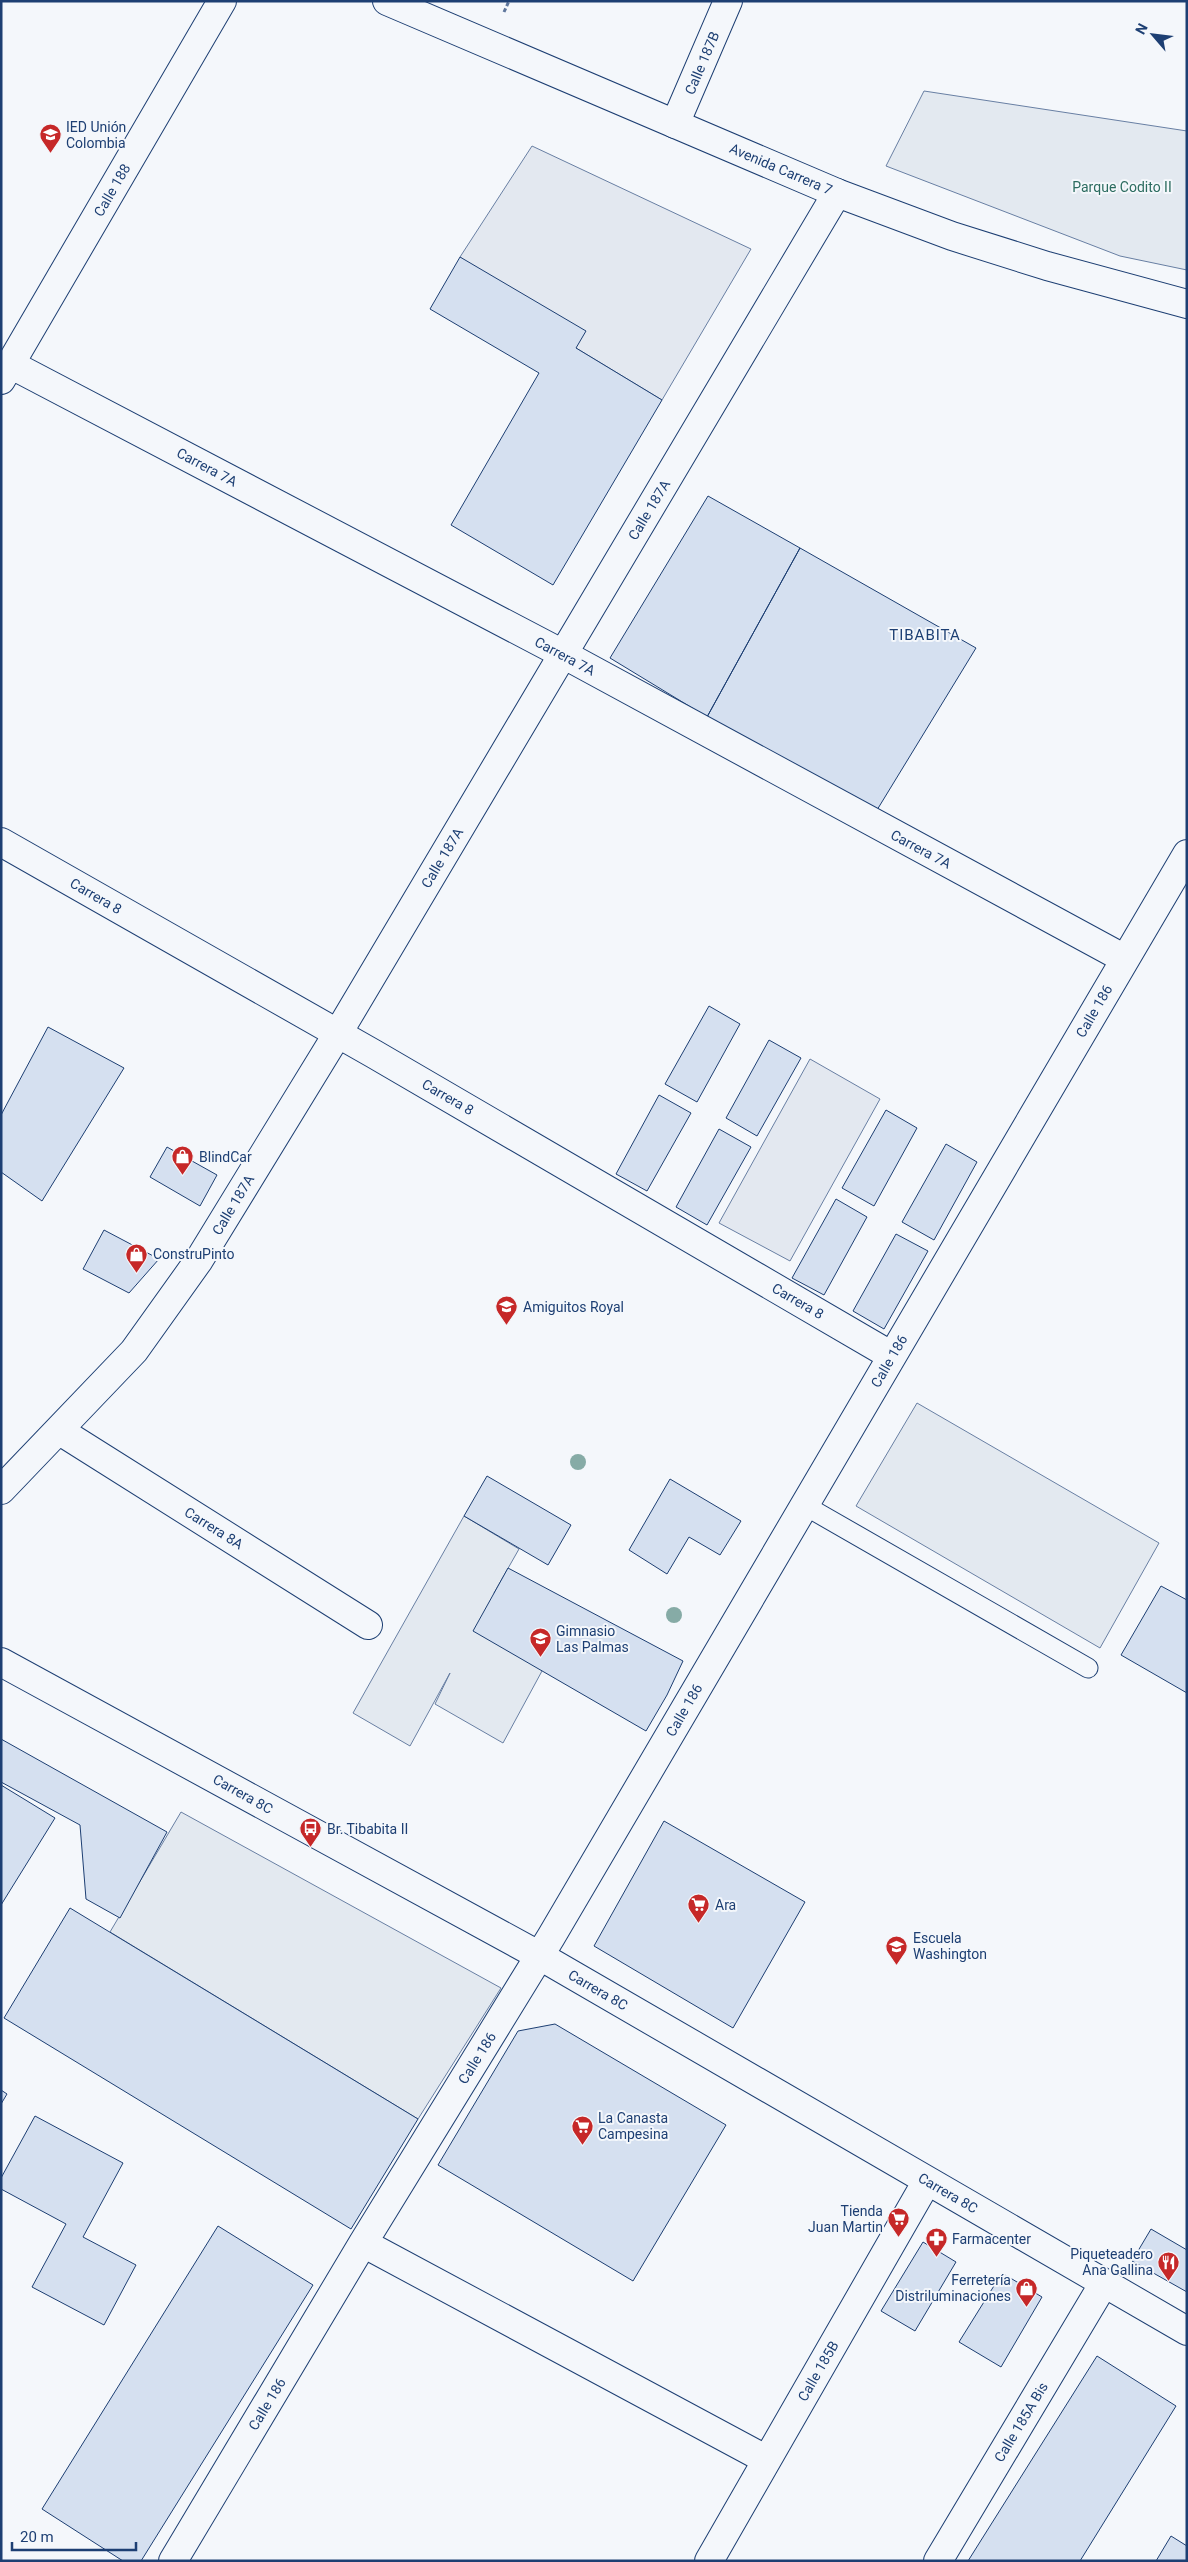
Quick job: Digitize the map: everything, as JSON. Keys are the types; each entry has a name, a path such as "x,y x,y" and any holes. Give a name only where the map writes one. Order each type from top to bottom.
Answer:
{"street":[{"name":"Calle 188","path":"4,367 222,1"},
{"name":"Avenida Carrera 7","path":"387,1 837,193 952,236 1047,266 1187,304"},
{"name":"Calle 187B","path":"675,124 728,1"},
{"name":"Calle 187A","path":"1,1490 60,1431 134,1351 199,1260 338,1033 837,193"},
{"name":"Carrera 7A","path":"4,367 562,654 1125,960"},
{"name":"Carrera 8","path":"1,842 338,1033 892,1356"},
{"name":"Calle 186","path":"173,2561 364,2243 540,1956 1187,854"},
{"name":"Carrera 8A","path":"60,1431 368,1625"},
{"name":"Carrera 8C","path":"1,1662 540,1956 1187,2331"},
{"name":"Calle 185B","path":"710,2561 927,2181"},
{"path":"364,2243 767,2460"},
{"name":"Calle 185A Bis","path":"938,2561 1104,2283"}],"lane":[{"path":"804,1505 1088,1668"}],"path":[{"path":"502,16 509,1"}],"green space":[{"name":"Parque Codito II","path":"924,91 1187,131 1187,270 1120,256 886,166"},
{"path":"917,1403 1159,1543 1100,1648 856,1506"},
{"path":"464,1516 519,1549 494,1593 542,1671 503,1743 435,1704 450,1673 410,1746 353,1713"},
{"path":"181,1812 501,1988 418,2119 110,1932"}],"shaded area":[{"path":"532,146 751,249 662,400 576,348 460,257"},
{"path":"810,1059 880,1099 790,1261 719,1223"}],"building":[{"path":"460,257 586,331 576,348 662,400 553,585 451,525 539,373 430,309"},
{"path":"708,496 800,548 707,717 610,658"},
{"path":"800,548 976,648 877,810 707,717"},
{"path":"709,1006 740,1024 697,1102 665,1084"},
{"path":"48,1027 124,1068 42,1201 1,1172 1,1115"},
{"path":"769,1040 801,1058 757,1136 726,1118"},
{"path":"659,1095 691,1113 647,1191 616,1174"},
{"path":"886,1110 917,1128 874,1206 842,1188"},
{"path":"719,1129 751,1147 707,1225 676,1207"},
{"path":"946,1144 977,1162 934,1240 902,1222"},
{"name":"BlindCar","path":"167,1147 217,1175 200,1206 150,1177"},
{"path":"836,1199 867,1217 824,1295 792,1278"},
{"path":"104,1230 159,1259 129,1293 83,1269"},
{"path":"896,1234 928,1251 884,1329 853,1311"},
{"path":"487,1476 571,1525 548,1565 464,1516"},
{"path":"670,1479 741,1521 720,1555 689,1537 667,1574 629,1550"},
{"path":"508,1568 683,1661 667,1695 646,1731 473,1631"},
{"path":"1161,1586 1187,1600 1187,1693 1121,1655"},
{"path":"1,1739 167,1832 120,1918 86,1899 80,1825 1,1782"},
{"path":"1,1785 55,1818 1,1905"},
{"name":"Ara","path":"664,1821 805,1902 733,2028 594,1946"},
{"path":"70,1908 418,2119 351,2229 4,2018"},
{"name":"La Canasta Campesina","path":"555,2024 726,2125 633,2281 438,2165 518,2031"},
{"path":"1,2090 7,2094 1,2104"},
{"path":"35,2116 123,2163 83,2237 136,2265 104,2325 32,2287 66,2224 1,2189 1,2178"},
{"path":"218,2226 313,2285 141,2561 123,2561 42,2509"},
{"path":"1151,2229 1187,2250 1187,2292 1132,2261"},
{"path":"923,2242 956,2262 915,2331 881,2311"},
{"path":"1002,2273 1042,2297 1001,2367 959,2342"},
{"path":"1097,2356 1176,2406 1080,2561 968,2561"},
{"path":"1171,2536 1187,2546 1187,2561 1156,2561"}],"place":[{"name":"IED Unión Colombia","path":"50,154"},
{"name":"BlindCar","path":"183,1176"},
{"name":"ConstruPinto","path":"137,1273"},
{"name":"Amiguitos Royal","path":"507,1326"},
{"name":"Gimnasio Las Palmas","path":"540,1658"},
{"name":"Br. Tibabita II","path":"311,1848"},
{"name":"Ara","path":"699,1924"},
{"name":"Escuela Washington","path":"897,1965"},
{"name":"La Canasta Campesina","path":"582,2145"},
{"name":"Tienda Juan Martin","path":"899,2238"},
{"name":"Farmacenter","path":"936,2258"},
{"name":"Piqueteadero Ana Gallina","path":"1169,2281"},
{"name":"Ferretería Distriluminaciones","path":"1027,2307"}],"district":[{"name":"TIBABITA","path":"925,635"}]}
